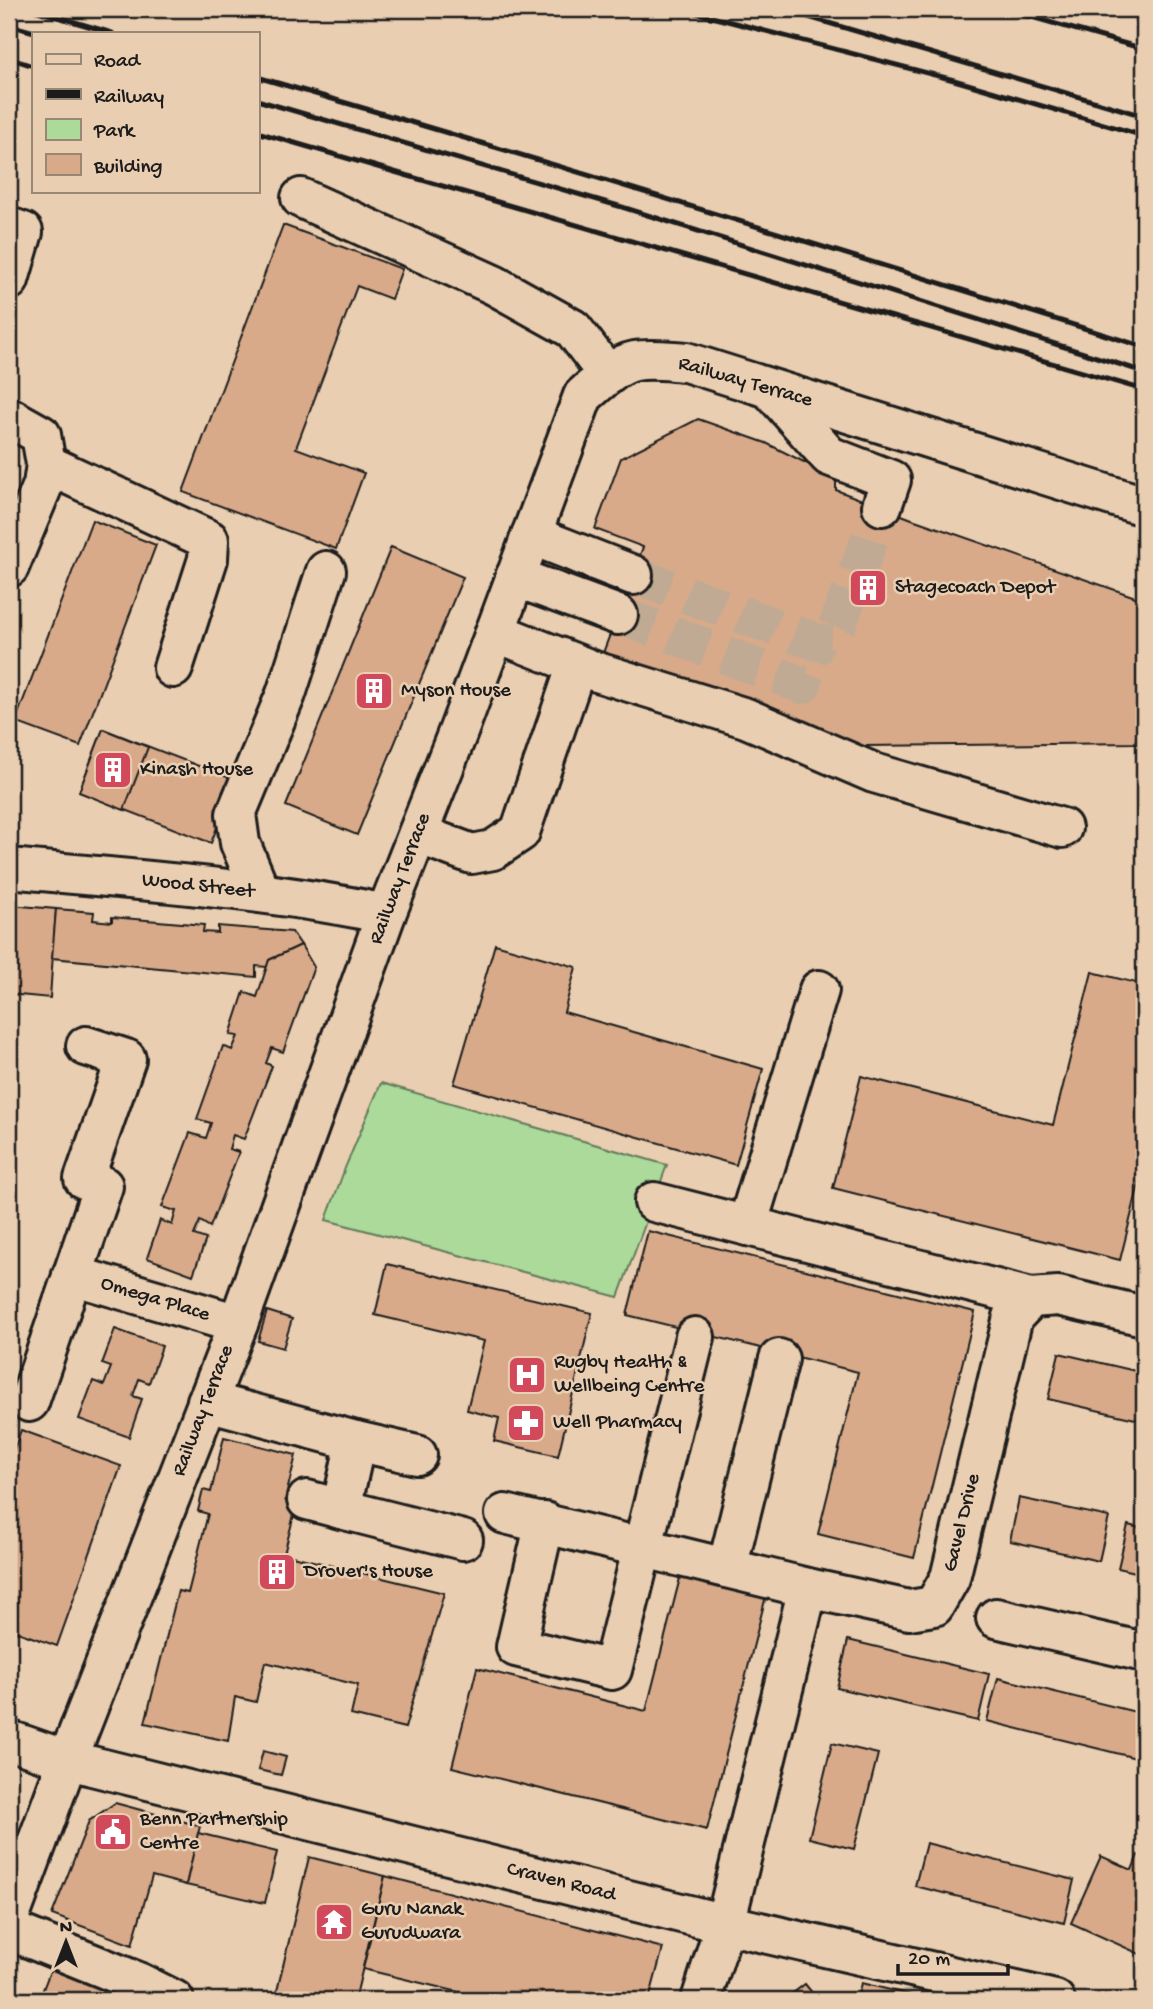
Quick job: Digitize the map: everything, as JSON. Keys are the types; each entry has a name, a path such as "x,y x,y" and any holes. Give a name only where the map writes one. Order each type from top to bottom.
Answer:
{"street":[{"path":"301,198 494,285 573,329 608,375"},
{"path":"9,227 23,232 9,280"},
{"name":"Railway Terrace","path":"9,1919 68,1759 238,1325 386,914 583,396 608,375 632,361 654,359 686,362 1144,506"},
{"path":"771,389 829,456 891,480 882,506"},
{"path":"9,417 41,435 47,464 43,485 9,567"},
{"path":"47,464 209,540 208,559 173,668"},
{"path":"531,535 633,575"},
{"path":"261,893 240,843 236,814 286,694 326,571"},
{"path":"515,577 618,615"},
{"path":"495,632 578,665 746,718 874,773 1062,828"},
{"path":"418,834 472,854 480,854 493,850 520,832 578,665"},
{"name":"Wood Street","path":"9,868 261,893 386,914"},
{"path":"747,1226 819,990"},
{"name":"Omega Place","path":"29,1402 103,1186 84,1179 125,1059 86,1046"},
{"path":"654,1202 1031,1298 1058,1296 1144,1316"},
{"name":"Omega Place","path":"72,1275 238,1325"},
{"name":"Gavel Drive","path":"505,1514 909,1611 934,1606 950,1578 1013,1317 1031,1298"},
{"path":"545,1522 516,1647 612,1670 695,1337"},
{"path":"727,1568 779,1359"},
{"path":"207,1401 417,1455"},
{"path":"356,1441 331,1499 463,1540"},
{"path":"701,2000 725,1924 808,1588"},
{"path":"996,1618 1144,1652"},
{"name":"Craven Road","path":"9,1740 68,1759 725,1924 1055,2000"},
{"path":"9,1930 126,1977 174,2000"}],"green space":[{"path":"381,1083 667,1165 618,1297 326,1220"}],"building":[{"path":"283,225 402,269 391,299 357,286 296,448 364,473 336,549 183,492"},
{"name":"Stagecoach Depot","path":"698,419 766,443 836,478 836,490 1144,600 1144,711 1135,743 863,746 603,653 643,547 595,529 621,458"},
{"path":"92,520 156,545 80,746 15,722"},
{"name":"Myson House","path":"391,547 463,577 357,835 286,806"},
{"path":"103,729 235,780 211,843 79,792"},
{"name":"Kinash House","path":"103,729 148,747 124,810 79,792"},
{"path":"9,905 56,909 50,998 9,994"},
{"path":"56,909 94,912 93,920 112,922 112,917 204,925 203,932 218,933 218,926 292,932 301,945 269,960 267,967 256,966 256,977 52,958"},
{"path":"495,944 576,967 564,1012 763,1069 736,1165 454,1084"},
{"path":"301,945 314,967 283,1052 272,1048 266,1063 272,1066 244,1139 233,1135 229,1149 239,1152 210,1227 200,1221 194,1235 206,1239 193,1275 147,1258 160,1220 172,1225 176,1211 162,1207 190,1133 206,1138 211,1123 197,1119 223,1046 232,1050 238,1036 230,1035 244,992 257,997 269,960"},
{"path":"1092,972 1144,985 1144,1164 1120,1260 833,1188 861,1076 1053,1125"},
{"path":"648,1231 975,1312 914,1558 818,1534 858,1372 627,1315"},
{"name":"Rugby Health & Wellbeing Centre","path":"387,1264 592,1313 558,1456 494,1441 499,1418 467,1410 484,1341 375,1315"},
{"path":"267,1311 292,1319 283,1348 258,1341"},
{"path":"115,1329 162,1346 149,1383 139,1379 133,1396 142,1399 129,1437 79,1419 93,1381 104,1385 111,1367 102,1364"},
{"path":"1059,1353 1144,1373 1144,1421 1048,1399"},
{"path":"21,1430 121,1466 57,1646 9,1629 9,1463"},
{"name":"Drover's House","path":"224,1437 296,1455 285,1500 297,1503 284,1554 444,1593 405,1728 351,1715 358,1685 265,1662 256,1702 235,1697 228,1741 145,1723 178,1591 188,1593 208,1514 198,1511 203,1490 211,1492"},
{"path":"1019,1498 1109,1517 1099,1561 1010,1541"},
{"path":"1128,1525 1144,1529 1144,1574 1118,1568"},
{"path":"681,1574 766,1596 707,1830 452,1767 477,1668 646,1711"},
{"path":"848,1640 989,1674 978,1721 837,1688"},
{"path":"998,1678 1144,1714 1144,1726 1136,1758 987,1721"},
{"path":"832,1743 878,1754 854,1849 809,1838"},
{"path":"263,1751 286,1757 281,1775 258,1770"},
{"path":"115,1803 200,1826 186,1885 152,1876 132,1945 52,1915 89,1821"},
{"path":"198,1833 277,1852 265,1903 186,1885"},
{"path":"926,1843 1074,1880 1064,1923 915,1886"},
{"path":"1138,1855 1144,1858 1144,1956 1071,1923 1101,1856 1132,1870"},
{"name":"Guru Nanak Gurudwara","path":"309,1857 385,1876 355,2000 328,1994 326,2000 317,2000 277,1991"},
{"path":"385,1876 663,1948 649,2000 492,2000 363,1969"},
{"path":"52,1966 140,2000 39,2000"},
{"path":"861,1983 932,2000 857,2000"},
{"path":"805,1984 818,2000 784,2000"}],"tunnel":[{"path":"633,575 830,645 882,506"},
{"path":"618,615 802,685 816,642"}],"railway":[{"path":"31,9 109,32"},
{"path":"681,9 954,80 1144,136"},
{"path":"781,9 1144,116"},
{"path":"1003,9 1144,49"},
{"path":"9,25 34,32"},
{"path":"9,58 32,66"},
{"path":"259,78 701,209 1144,347"},
{"path":"259,101 622,207 1144,372"},
{"path":"259,133 1144,390"}],"place":[{"name":"Stagecoach Depot","path":"868,588"},
{"name":"Myson House","path":"374,691"},
{"name":"Kinash House","path":"113,770"},
{"name":"Rugby Health & Wellbeing Centre","path":"527,1375"},
{"name":"Well Pharmacy","path":"526,1423"},
{"name":"Drover's House","path":"277,1572"},
{"name":"Benn Partnership Centre","path":"113,1832"},
{"name":"Guru Nanak Gurudwara","path":"334,1922"}]}
